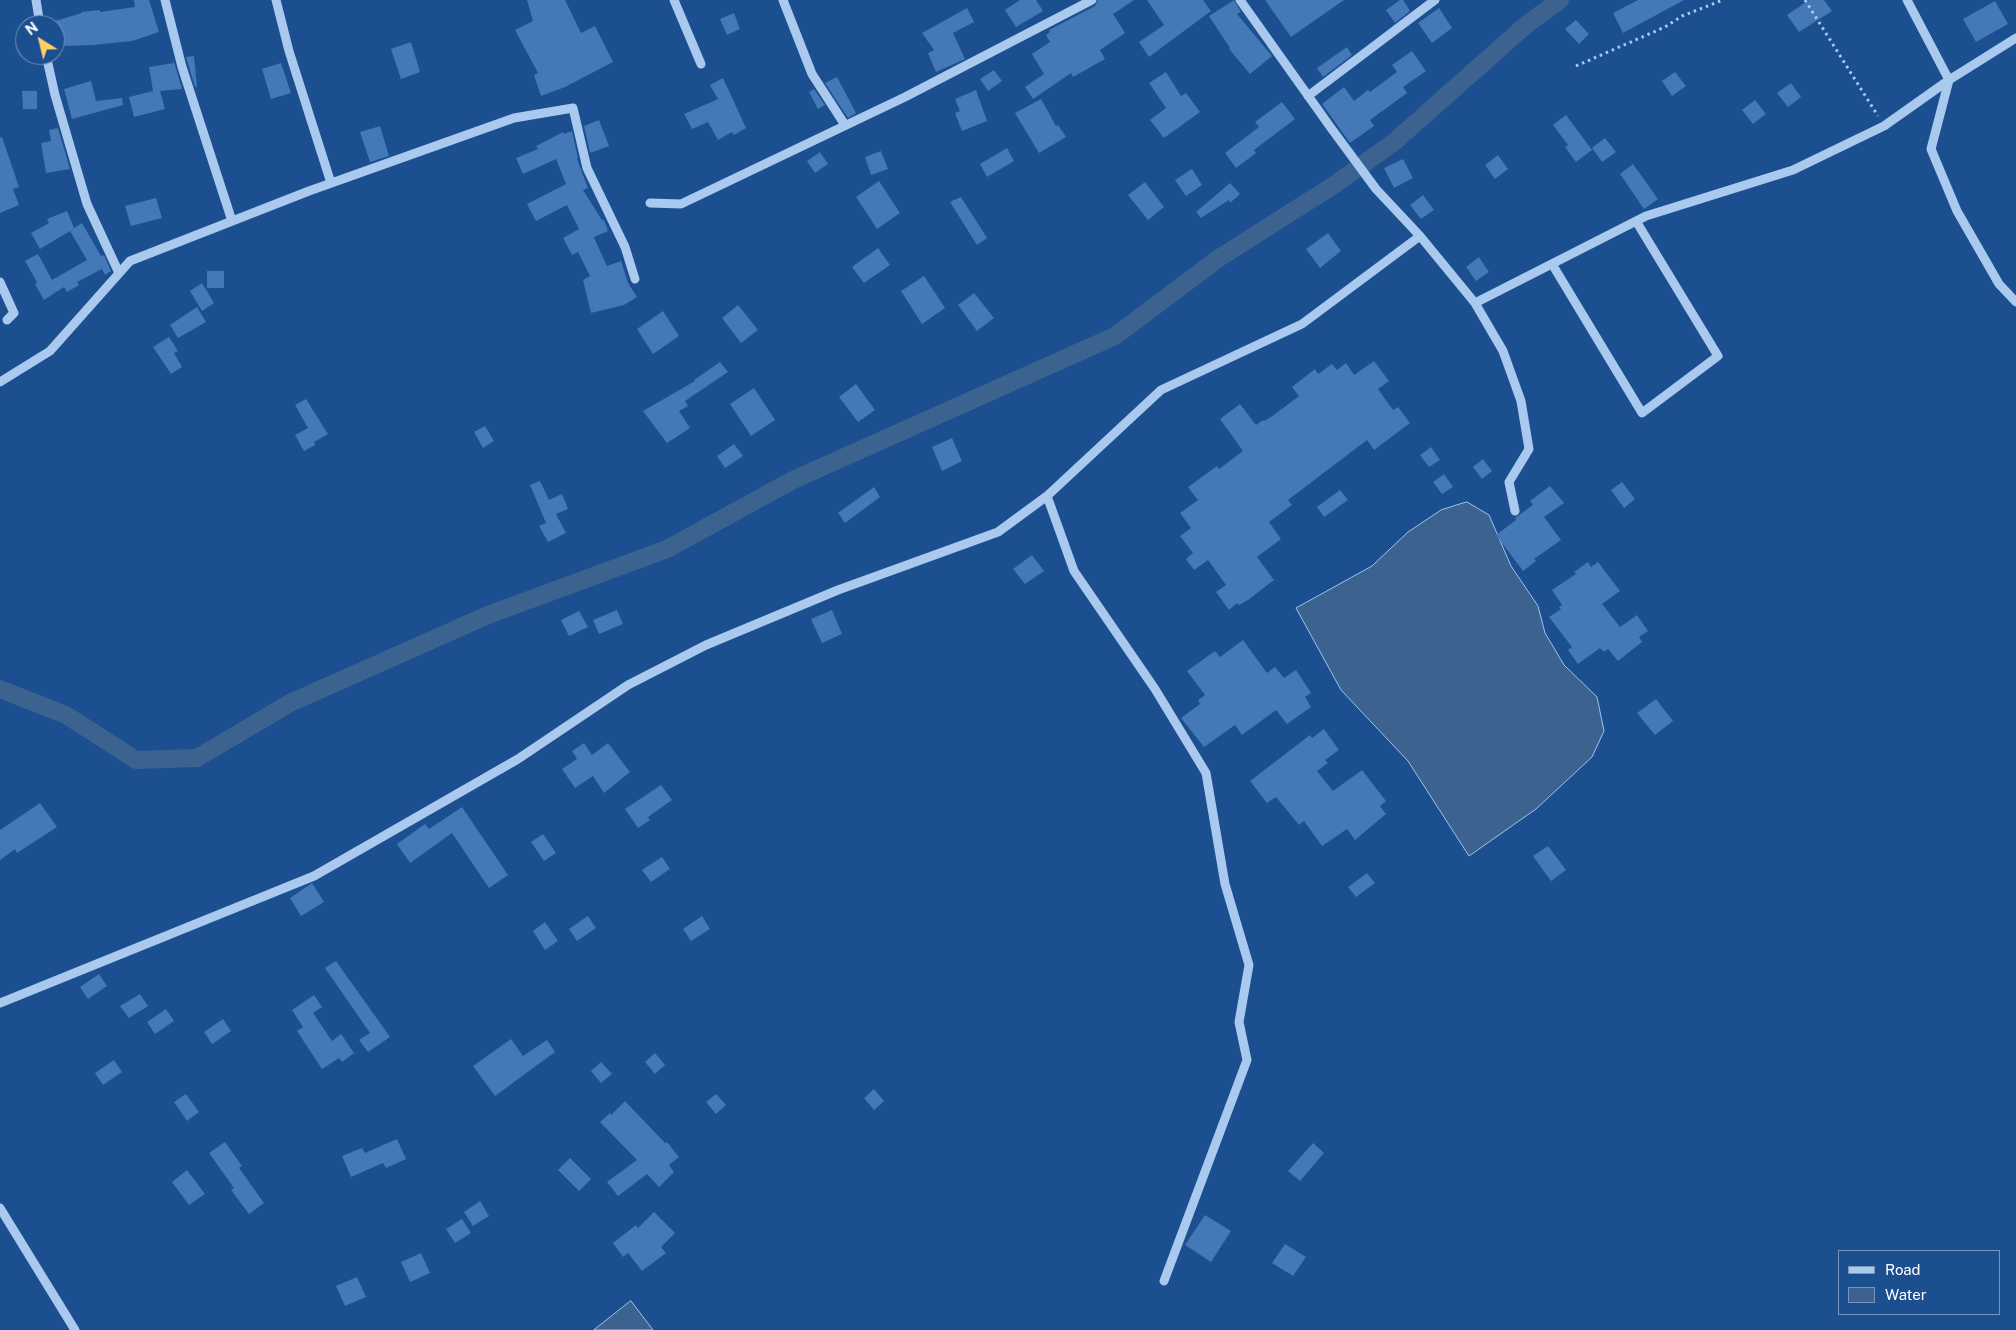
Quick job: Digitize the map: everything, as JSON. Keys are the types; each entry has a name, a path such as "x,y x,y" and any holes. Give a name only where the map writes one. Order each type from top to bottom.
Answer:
{"street":[{"path":"36,0 38,15"},
{"path":"165,0 182,67 232,221"},
{"path":"276,0 289,51 331,183"},
{"path":"674,0 701,64"},
{"path":"783,0 812,74 845,125"},
{"path":"650,203 681,204 905,97 1092,0"},
{"path":"1240,0 1376,190 1420,236 1475,303 1502,351 1521,402 1529,449 1509,482 1515,511"},
{"path":"1308,96 1435,0"},
{"path":"1908,0 1949,80 1930,149 1957,211 1999,284 2016,302"},
{"path":"1475,303 1646,216 1794,170 1884,126 1949,80 2016,38"},
{"path":"48,65 55,95 87,204 119,273"},
{"path":"0,382 50,351 130,261 331,183 514,118 573,108 587,168 625,247 635,279"},
{"path":"1552,264 1642,413 1718,356 1636,221"},
{"path":"0,1003 314,876 518,759 628,684 706,645 838,590 998,532 1048,496 1161,390 1302,324 1420,236"},
{"path":"0,282 14,313 7,320"},
{"path":"1048,496 1074,571 1155,689 1206,773 1225,884 1249,965 1239,1022 1247,1060 1164,1281"},
{"path":"0,1208 75,1330"}],"path":[{"path":"1576,66 1665,27 1682,16 1723,0"},
{"path":"1805,0 1884,126"}],"water":[{"path":"1467,502 1489,515 1511,566 1538,606 1545,633 1564,665 1597,697 1604,731 1592,757 1536,809 1469,856 1408,761 1341,690 1296,608 1372,566 1408,532 1441,510"},
{"path":"631,1301 653,1330 594,1330"}],"building":[{"path":"134,0 149,0 159,32 132,41 65,46 65,18 81,12 100,10 100,12 135,7"},
{"path":"527,0 565,0 581,33 595,26 613,62 565,87 541,96 534,75 538,73 515,30 533,21"},
{"path":"1020,0 1036,0 1043,11 1016,27 1005,10"},
{"path":"1098,0 1134,0 1113,14 1125,33 1100,50 1105,59 1073,77 1071,73 1033,99 1025,87 1044,74 1032,54 1050,42 1046,35 1050,32 1049,30 1095,6"},
{"path":"1147,0 1203,0 1211,11 1149,57 1139,42 1164,25"},
{"path":"1234,0 1241,12 1237,14 1272,56 1250,74 1229,49 1209,16"},
{"path":"1265,0 1344,0 1291,37"},
{"path":"1400,0 1403,0 1410,11 1395,23 1386,10"},
{"path":"1638,0 1684,0 1623,33 1613,13"},
{"path":"1809,0 1824,0 1832,11 1799,32 1787,15"},
{"path":"1995,1 2008,24 1976,42 1963,19"},
{"path":"967,8 974,22 953,33 965,59 936,72 928,53 934,50 922,33"},
{"path":"1439,8 1452,28 1432,43 1418,23"},
{"path":"734,13 740,29 727,35 720,19"},
{"path":"1576,20 1589,34 1579,44 1565,29"},
{"path":"411,42 420,72 401,79 391,49"},
{"path":"1347,47 1352,55 1323,77 1317,68"},
{"path":"1412,51 1426,71 1403,87 1407,93 1370,120 1374,126 1350,143 1322,104 1344,87 1354,101 1368,90 1370,92 1397,72 1392,65"},
{"path":"194,56 197,87 195,87 186,57"},
{"path":"173,58 182,89 160,91 165,109 134,117 129,97 153,91 149,67 174,63"},
{"path":"281,63 291,93 271,99 262,69"},
{"path":"994,70 1002,81 988,91 980,79"},
{"path":"1166,72 1181,96 1186,93 1200,112 1164,138 1150,120 1166,108 1149,83"},
{"path":"1675,72 1686,86 1672,96 1662,81"},
{"path":"837,77 856,113 848,118 825,83"},
{"path":"723,78 746,128 734,135 732,132 718,140 708,122 692,129 684,114 718,99 710,85"},
{"path":"91,81 96,101 122,98 123,105 72,119 64,89"},
{"path":"1791,83 1801,97 1788,107 1777,93"},
{"path":"814,89 825,105 818,109 809,92"},
{"path":"976,90 987,121 962,131 955,113 960,111 955,99"},
{"path":"22,91 37,91 37,109 23,109"},
{"path":"1041,99 1056,126 1058,125 1066,137 1039,153 1015,113"},
{"path":"1755,100 1766,114 1753,124 1742,110"},
{"path":"1282,102 1295,119 1254,150 1256,153 1236,168 1225,153 1259,127 1255,122"},
{"path":"1566,115 1592,150 1576,162 1565,147 1568,145 1553,125"},
{"path":"599,120 609,146 590,153 584,126"},
{"path":"380,126 389,156 370,162 360,132"},
{"path":"58,128 70,169 46,173 41,143 51,141 49,130"},
{"path":"572,131 577,159 588,188 583,190 602,220 604,220 608,231 594,237 607,266 621,261 628,283 637,297 624,305 591,313 583,280 590,276 578,252 572,255 563,238 579,229 567,205 536,221 527,204 566,184 556,159 523,174 516,158 538,149 536,146 563,132 564,134"},
{"path":"2,137 19,187 13,189 19,205 0,213 0,138"},
{"path":"1605,138 1616,152 1602,162 1592,148"},
{"path":"1007,148 1014,161 987,177 980,164"},
{"path":"881,151 888,169 871,175 865,157"},
{"path":"820,152 828,164 815,173 807,161"},
{"path":"1498,155 1508,169 1495,179 1485,165"},
{"path":"1403,159 1413,178 1394,188 1384,168"},
{"path":"1633,164 1658,199 1644,209 1620,174"},
{"path":"1192,169 1202,185 1186,196 1175,180"},
{"path":"879,181 900,213 877,229 856,197"},
{"path":"1145,182 1164,207 1148,220 1128,195"},
{"path":"1230,183 1240,194 1230,203 1229,200 1201,218 1196,212"},
{"path":"1423,195 1434,210 1421,219 1410,205"},
{"path":"961,197 987,238 977,245 950,202"},
{"path":"156,198 162,218 131,226 125,206"},
{"path":"67,211 74,228 82,223 101,256 104,255 111,271 105,275 102,269 77,282 79,285 67,292 64,287 44,300 35,284 37,282 25,261 38,254 52,280 87,260 70,231 40,249 31,233 49,223 47,219"},
{"path":"1328,233 1341,251 1320,268 1306,249"},
{"path":"878,248 890,265 864,283 852,267"},
{"path":"1479,257 1489,272 1476,281 1466,267"},
{"path":"207,271 224,271 224,288 207,288"},
{"path":"924,276 945,308 922,324 901,291"},
{"path":"202,283 214,303 202,311 190,291"},
{"path":"974,293 994,318 977,331 958,305"},
{"path":"738,305 758,330 741,343 722,318"},
{"path":"197,307 206,322 178,338 170,325"},
{"path":"663,311 679,336 653,354 637,329"},
{"path":"169,337 178,351 174,353 182,367 171,374 153,347"},
{"path":"1374,361 1389,381 1378,389 1393,410 1398,407 1410,423 1374,450 1367,440 1288,500 1292,505 1269,522 1281,539 1257,557 1274,580 1248,600 1239,605 1237,603 1229,610 1216,592 1226,585 1208,560 1194,570 1186,559 1193,553 1180,536 1191,528 1180,513 1198,500 1188,487 1217,466 1219,469 1243,451 1220,419 1240,404 1256,425 1271,417 1299,396 1292,387 1315,369 1318,374 1332,364 1337,370 1346,363 1354,375"},
{"path":"720,362 728,372 685,401 688,406 679,411 690,428 667,443 643,411 695,381"},
{"path":"856,384 875,410 858,422 839,397"},
{"path":"754,388 775,420 751,436 730,404"},
{"path":"306,399 328,434 314,442 315,445 304,451 295,435 308,428 295,405"},
{"path":"485,426 494,441 483,448 474,432"},
{"path":"952,438 962,461 942,471 932,447"},
{"path":"734,444 743,456 725,468 717,456"},
{"path":"1431,447 1440,460 1429,467 1420,455"},
{"path":"1483,459 1492,471 1482,479 1473,467"},
{"path":"1444,474 1453,487 1442,494 1433,482"},
{"path":"540,481 549,500 562,494 568,509 556,514 566,533 548,542 539,526 546,523 530,485"},
{"path":"1622,482 1635,499 1624,508 1611,490"},
{"path":"1550,486 1564,503 1544,517 1561,540 1534,559 1536,561 1523,571 1496,535 1533,505 1530,501"},
{"path":"874,487 880,497 845,523 838,513"},
{"path":"1340,490 1348,500 1324,517 1317,507"},
{"path":"1032,555 1044,571 1025,584 1013,569"},
{"path":"1588,562 1591,567 1598,562 1620,591 1602,604 1620,627 1637,615 1648,631 1639,637 1642,642 1618,661 1608,649 1604,652 1600,648 1578,664 1568,650 1572,647 1549,617 1561,609 1559,607 1562,605 1552,590 1576,574 1574,572"},
{"path":"617,610 623,624 599,634 593,620"},
{"path":"832,610 842,634 822,643 811,619"},
{"path":"579,611 588,627 569,636 561,620"},
{"path":"1243,640 1267,673 1275,667 1284,678 1296,670 1311,693 1305,697 1311,707 1287,724 1276,710 1242,735 1235,725 1204,747 1181,718 1200,704 1198,700 1205,695 1187,671 1215,651 1220,657"},
{"path":"1656,699 1673,721 1655,735 1637,713"},
{"path":"1324,729 1339,750 1325,760 1328,763 1317,771 1333,791 1362,770 1386,801 1380,806 1386,814 1355,840 1347,829 1322,846 1304,821 1299,825 1276,797 1267,803 1250,781 1310,735 1312,738"},
{"path":"584,743 592,755 608,743 630,772 604,793 593,776 575,788 562,769 577,759 572,751"},
{"path":"661,785 672,800 648,817 650,820 638,828 625,809"},
{"path":"40,803 57,827 17,853 15,849 0,860 0,830"},
{"path":"462,807 508,875 489,888 452,833 410,863 397,844 425,824 429,829"},
{"path":"543,834 556,853 544,861 531,842"},
{"path":"1548,846 1566,870 1551,881 1533,856"},
{"path":"662,857 670,869 651,882 642,870"},
{"path":"1367,873 1375,883 1356,897 1348,887"},
{"path":"312,883 324,902 301,916 290,898"},
{"path":"588,916 596,928 577,941 569,929"},
{"path":"702,916 710,929 691,941 683,929"},
{"path":"545,922 558,941 545,950 533,931"},
{"path":"336,961 390,1037 368,1052 359,1040 370,1033 325,968"},
{"path":"99,974 107,986 88,999 80,987"},
{"path":"140,994 148,1006 129,1018 120,1006"},
{"path":"314,995 322,1007 313,1013 332,1041 341,1034 354,1053 342,1062 339,1058 322,1069 297,1031 303,1027 292,1010"},
{"path":"166,1009 174,1021 155,1034 147,1022"},
{"path":"223,1019 231,1031 212,1044 204,1032"},
{"path":"511,1039 523,1056 547,1040 555,1052 495,1096 473,1066"},
{"path":"655,1053 665,1065 655,1074 645,1062"},
{"path":"114,1060 122,1072 103,1085 95,1073"},
{"path":"601,1062 612,1074 601,1083 591,1071"},
{"path":"874,1089 884,1101 874,1110 864,1098"},
{"path":"186,1094 199,1112 187,1121 174,1102"},
{"path":"716,1094 726,1105 716,1114 706,1102"},
{"path":"625,1101 665,1143 667,1142 679,1157 669,1165 674,1172 659,1187 647,1174 618,1196 607,1182 637,1160 600,1122 610,1113 611,1115"},
{"path":"397,1139 406,1159 386,1168 383,1163 351,1177 342,1156 362,1148 365,1153"},
{"path":"225,1142 242,1166 239,1168 264,1203 249,1214 231,1190 234,1188 209,1153"},
{"path":"1313,1143 1324,1153 1300,1181 1288,1171"},
{"path":"570,1158 591,1179 579,1191 558,1170"},
{"path":"187,1170 205,1194 189,1205 172,1182"},
{"path":"480,1201 489,1216 473,1226 464,1212"},
{"path":"654,1212 675,1233 661,1247 666,1253 642,1271 628,1253 623,1257 613,1243 636,1225 638,1228"},
{"path":"1205,1215 1231,1231 1211,1262 1185,1245"},
{"path":"462,1219 471,1233 455,1243 446,1229"},
{"path":"1285,1244 1306,1257 1293,1276 1272,1263"},
{"path":"421,1253 430,1273 410,1282 401,1262"},
{"path":"357,1277 366,1297 345,1306 336,1286"}],"waterway":[{"path":"0,689 66,715 136,760 197,758 290,703 488,615 667,549 793,480 1115,336 1219,258 1334,185 1394,142 1526,25 1560,0"}]}
